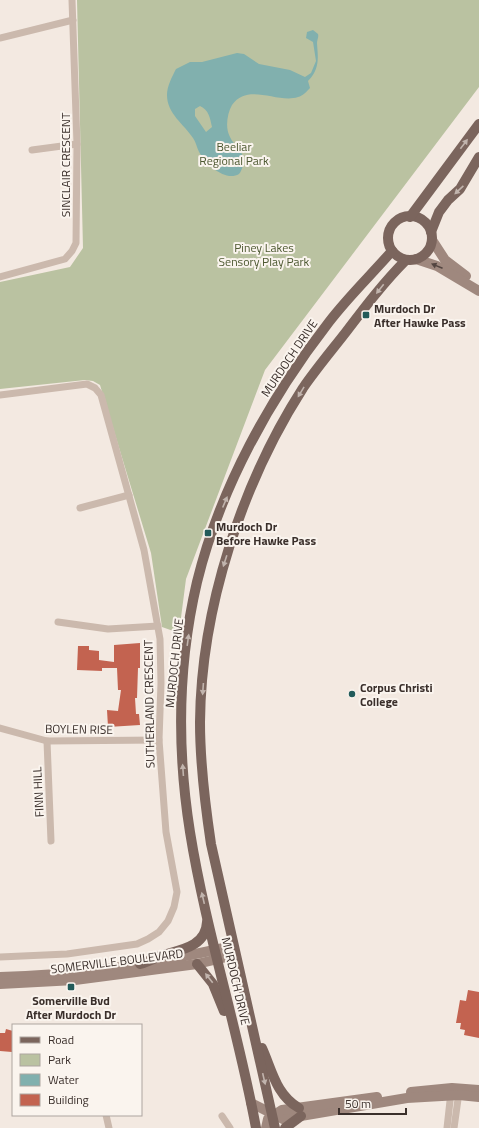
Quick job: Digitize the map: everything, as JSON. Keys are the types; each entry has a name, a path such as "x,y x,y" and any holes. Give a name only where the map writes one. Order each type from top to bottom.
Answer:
{"main road":[{"path":"410,217 479,124"},
{"path":"416,259 427,252 439,212 448,200 460,189 479,157"},
{"path":"410,217 421,220 446,260 479,290 437,266 416,259 406,260 399,258 392,251 388,240 390,228 399,220 410,217"},
{"name":"MURDOCH DRIVE","path":"256,1128 207,914 190,832 184,790 181,742 186,657 198,580 222,510 246,453 265,418 297,366 328,323 356,289 392,251"},
{"name":"MURDOCH DRIVE","path":"275,1128 211,844 205,794 200,722 205,659 223,568 249,492 279,429 304,387 389,278 406,260"},
{"path":"140,964 184,950 198,942 204,935 207,928 207,914"},
{"name":"SOMERVILLE BOULEVARD","path":"0,977 68,973 216,954 234,950"},
{"name":"SOMERVILLE BOULEVARD","path":"0,984 75,980 197,964 216,954"},
{"path":"197,964 213,984 243,1066"},
{"path":"253,1030 280,1091 300,1112"},
{"path":"251,1103 283,1119 300,1112 479,1090"},
{"path":"455,1092 479,1097"},
{"path":"285,1128 300,1112"},
{"path":"266,1128 268,1119 273,1115"}],"street":[{"name":"SINCLAIR CRESCENT","path":"0,277 65,259 72,251 76,243 77,144 72,0"},
{"path":"0,38 73,20"},
{"path":"32,150 77,144"},
{"name":"SUTHERLAND CRESCENT","path":"0,395 79,384 87,384 95,388 101,395 144,550 158,626 161,683 158,740 166,832 177,892 174,907 168,921 159,932 136,944 67,954 0,957"},
{"path":"80,508 129,495"},
{"path":"58,622 108,629 158,626"},
{"name":"BOYLEN RISE","path":"0,728 47,741 158,740"},
{"name":"FINN HILL","path":"47,741 51,841"},
{"path":"447,1128 455,1092"},
{"path":"454,1128 455,1092"},
{"path":"106,1116 110,1128"},
{"path":"222,1116 230,1128"}],"green space":[{"name":"Beeliar Regional Park","path":"77,0 479,0 479,87 265,370 186,579 179,633 162,627 151,553 100,385 93,381 85,380 0,389 0,282 70,267 83,248"}],"water":[{"path":"313,30 318,34 317,63 315,72 308,81 310,88 302,96 298,97 282,98 255,94 246,95 239,98 230,109 227,125 228,133 232,141 242,153 244,161 243,166 239,174 234,176 228,176 212,168 204,159 193,138 170,108 167,92 176,69 190,62 202,62 237,53 244,54 259,64 290,70 305,77 311,73 316,61 313,42 306,38 307,32","holes":["200,106 209,115 212,127 206,132 195,116 195,109"]}],"building":[{"path":"140,643 140,668 138,668 137,698 135,698 136,714 139,714 140,725 108,727 107,710 118,711 121,690 118,690 117,668 102,668 102,671 77,670 78,646 89,646 89,650 99,651 99,660 114,662 114,645"},
{"path":"468,990 479,992 479,1038 464,1035 465,1030 460,1029 461,1023 456,1023 460,1000 466,1001"},
{"path":"6,1029 12,1031 12,1052 0,1051 0,1033 5,1033"}],"place":[{"name":"Murdoch Dr After Hawke Pass","path":"366,315"},
{"name":"Murdoch Dr Before Hawke Pass","path":"208,533"},
{"name":"Corpus Christi College","path":"352,694"},
{"name":"Somerville Bvd After Murdoch Dr","path":"71,987"}],"park label":[{"name":"Piney Lakes Sensory Play Park","path":"264,254"}]}
